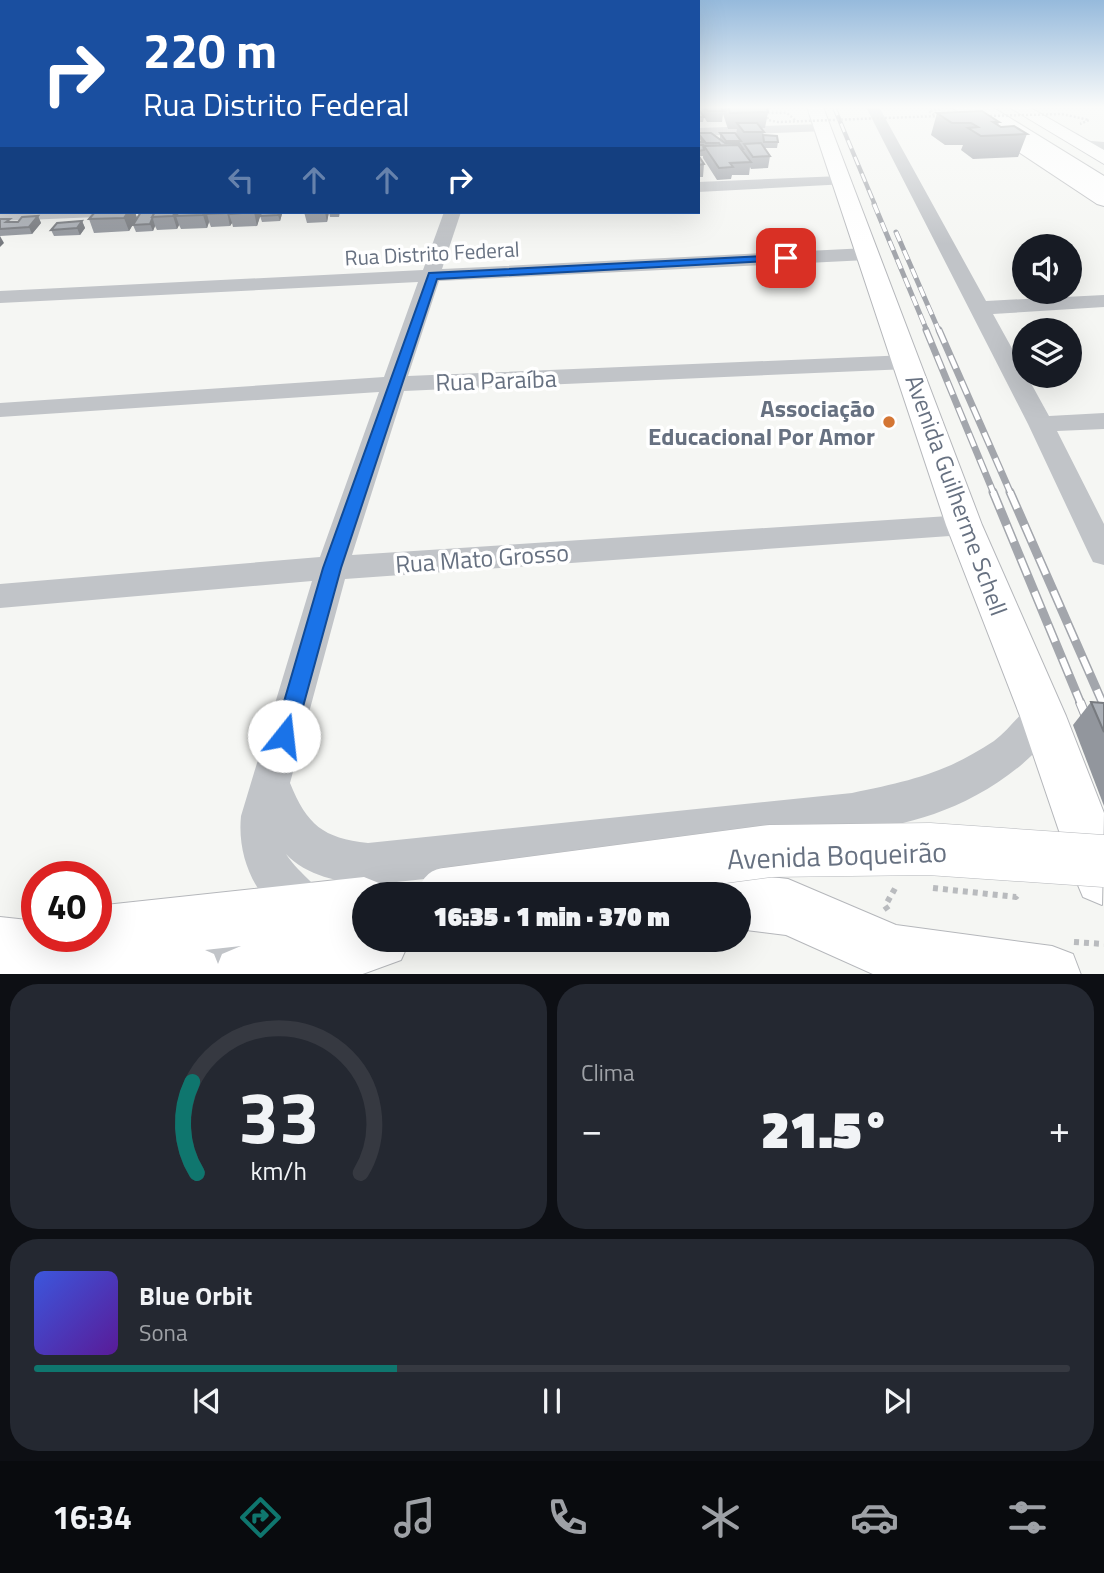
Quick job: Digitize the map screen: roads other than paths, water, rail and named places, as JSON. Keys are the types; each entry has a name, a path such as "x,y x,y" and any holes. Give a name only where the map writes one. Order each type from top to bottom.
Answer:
{"highway":[{"path":"1048,152 1104,186"},
{"path":"1079,152 1104,169"}],"main road":[{"name":"Avenida Guilherme Schell","path":"831,152 964,525 1043,716 1104,882"},
{"path":"1030,152 1104,200"},
{"name":"Avenida Boqueirão","path":"536,882 770,851 929,849 1104,861"},
{"path":"751,902 795,909 865,943 895,954 1058,958"},
{"path":"112,933 352,916"},
{"path":"249,974 268,971 352,917"},
{"path":"0,945 21,942"},
{"path":"0,945 102,958 188,974"}],"street":[{"path":"896,152 1041,425 1104,554"},
{"path":"700,187 841,181"},
{"path":"0,216 49,214"},
{"path":"352,916 277,881 262,856 259,829 332,568 452,214"},
{"name":"Rua Distrito Federal","path":"0,297 867,254"},
{"path":"979,307 1104,302"},
{"name":"Rua Paraíba","path":"0,410 393,384 908,362"},
{"path":"1041,425 1104,421"},
{"name":"Rua Mato Grosso","path":"0,596 332,568 964,525"},
{"path":"271,784 283,819 308,848 341,861 368,864 852,813 933,795 989,766 1016,747 1043,716"},
{"path":"206,974 216,957 240,939 352,916"}],"railway":[{"path":"853,152 875,205"},
{"path":"874,204 927,331"},
{"path":"896,232 939,331"},
{"path":"926,330 994,494"},
{"path":"939,330 1011,494"},
{"path":"993,492 1081,704"},
{"path":"1010,492 1103,704"},
{"path":"1080,702 1104,760"},
{"path":"1102,702 1104,707"}],"place":[{"name":"Associação Educacional Por Amor","path":"889,422"}]}
